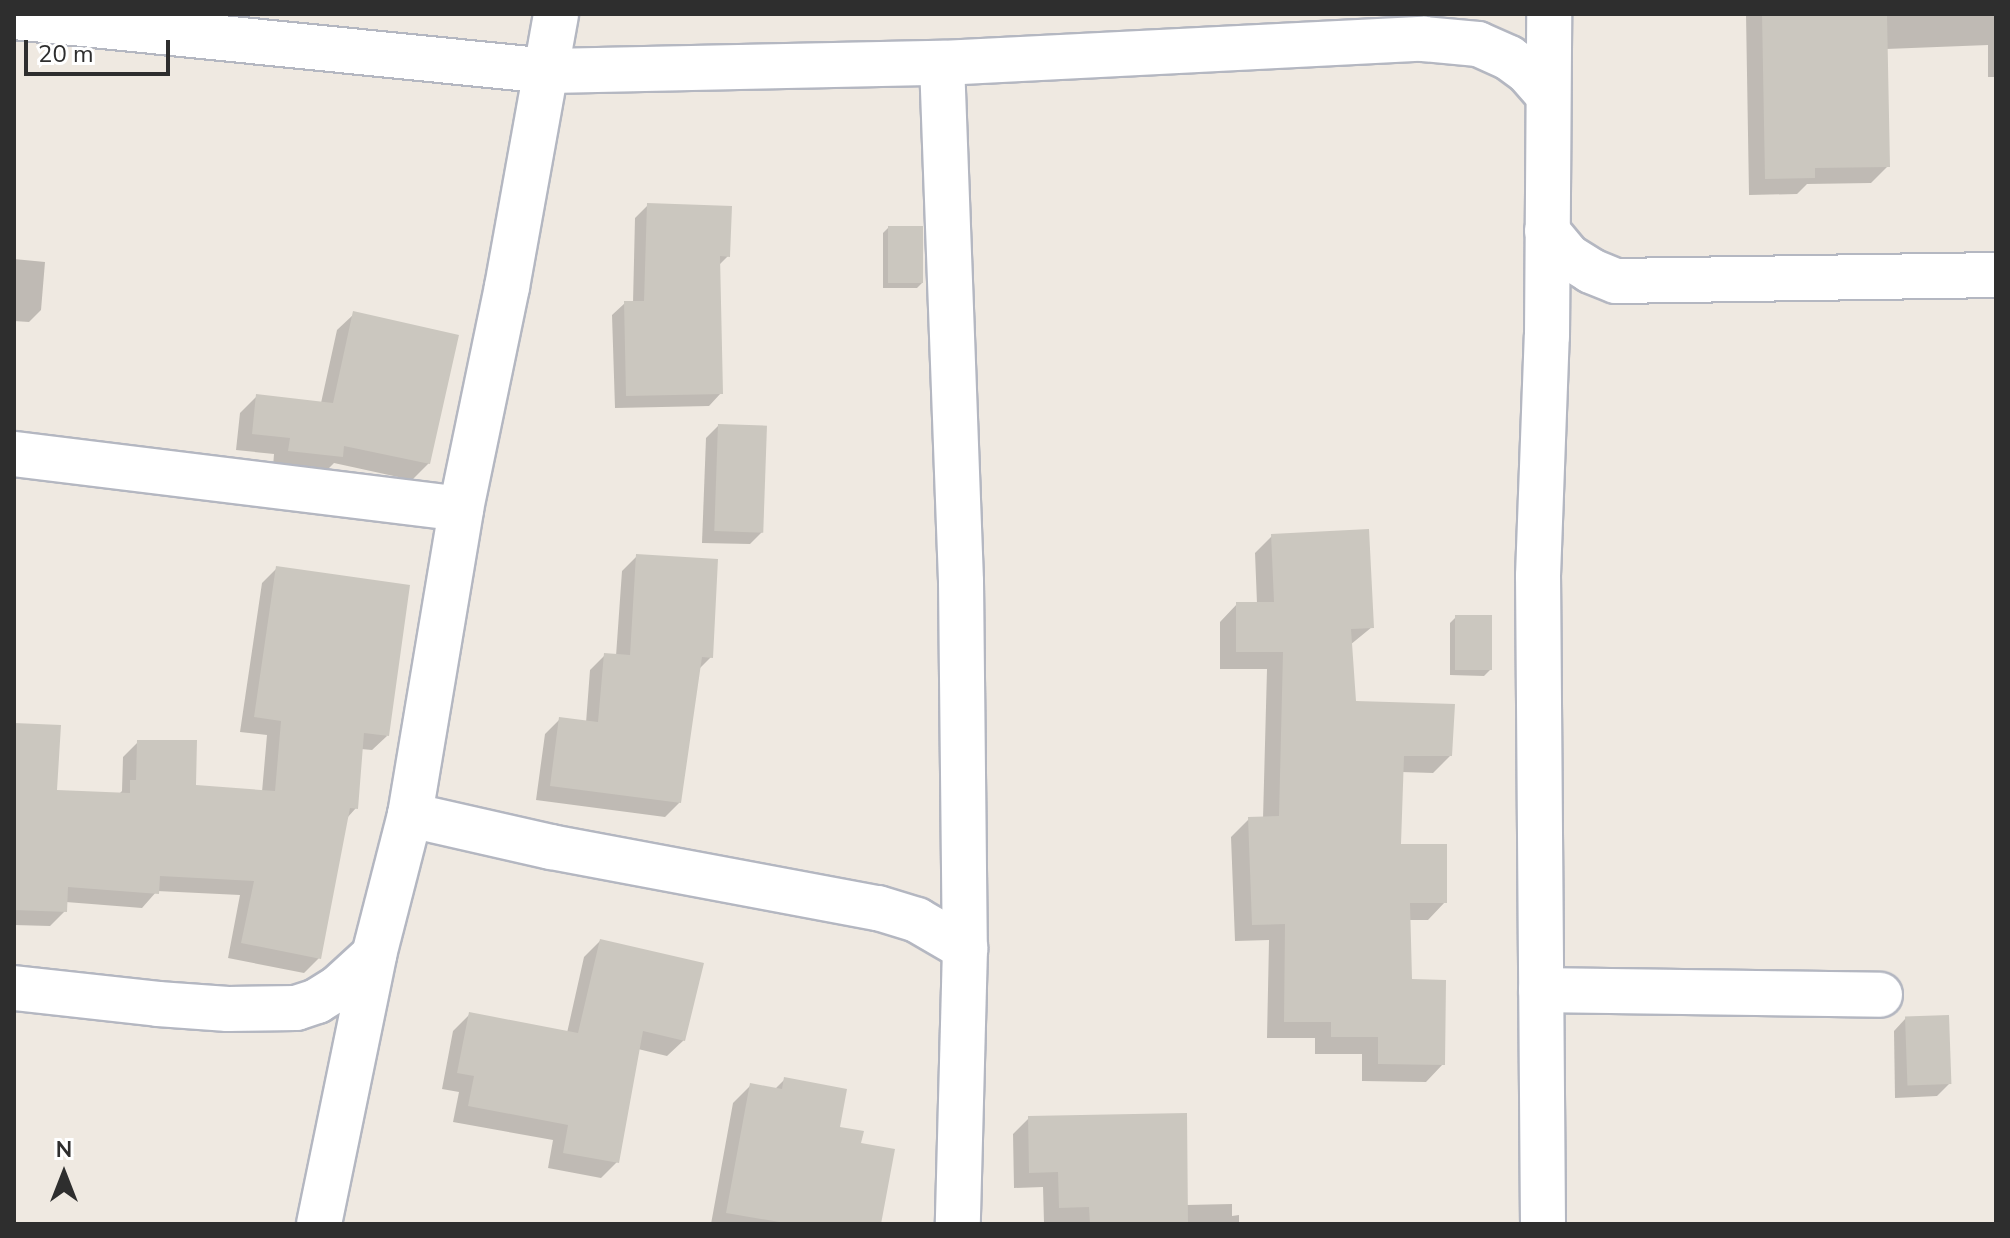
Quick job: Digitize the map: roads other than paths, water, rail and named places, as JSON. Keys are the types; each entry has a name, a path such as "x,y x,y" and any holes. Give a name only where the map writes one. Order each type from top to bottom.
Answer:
{"street":[{"path":"319,1224 374,955 410,815 461,509 548,71 556,14"},
{"path":"1543,1224 1538,576 1547,336 1546,93 1549,14"},
{"path":"14,17 548,71 942,63 1423,39 1478,44 1509,58 1528,72 1546,93"},
{"path":"942,63 961,582 965,948 958,1224"},
{"path":"1547,231 1569,257 1616,281"},
{"path":"1547,336 1590,295 1616,281 1996,275"},
{"path":"14,454 461,509"},
{"path":"410,815 551,847 878,908 917,920 965,948"},
{"path":"14,988 228,1009 296,1008 317,1001 339,987 374,955"},
{"path":"1541,990 1880,995"},
{"path":"296,1008 328,1026 338,1041 349,1073"}]}
